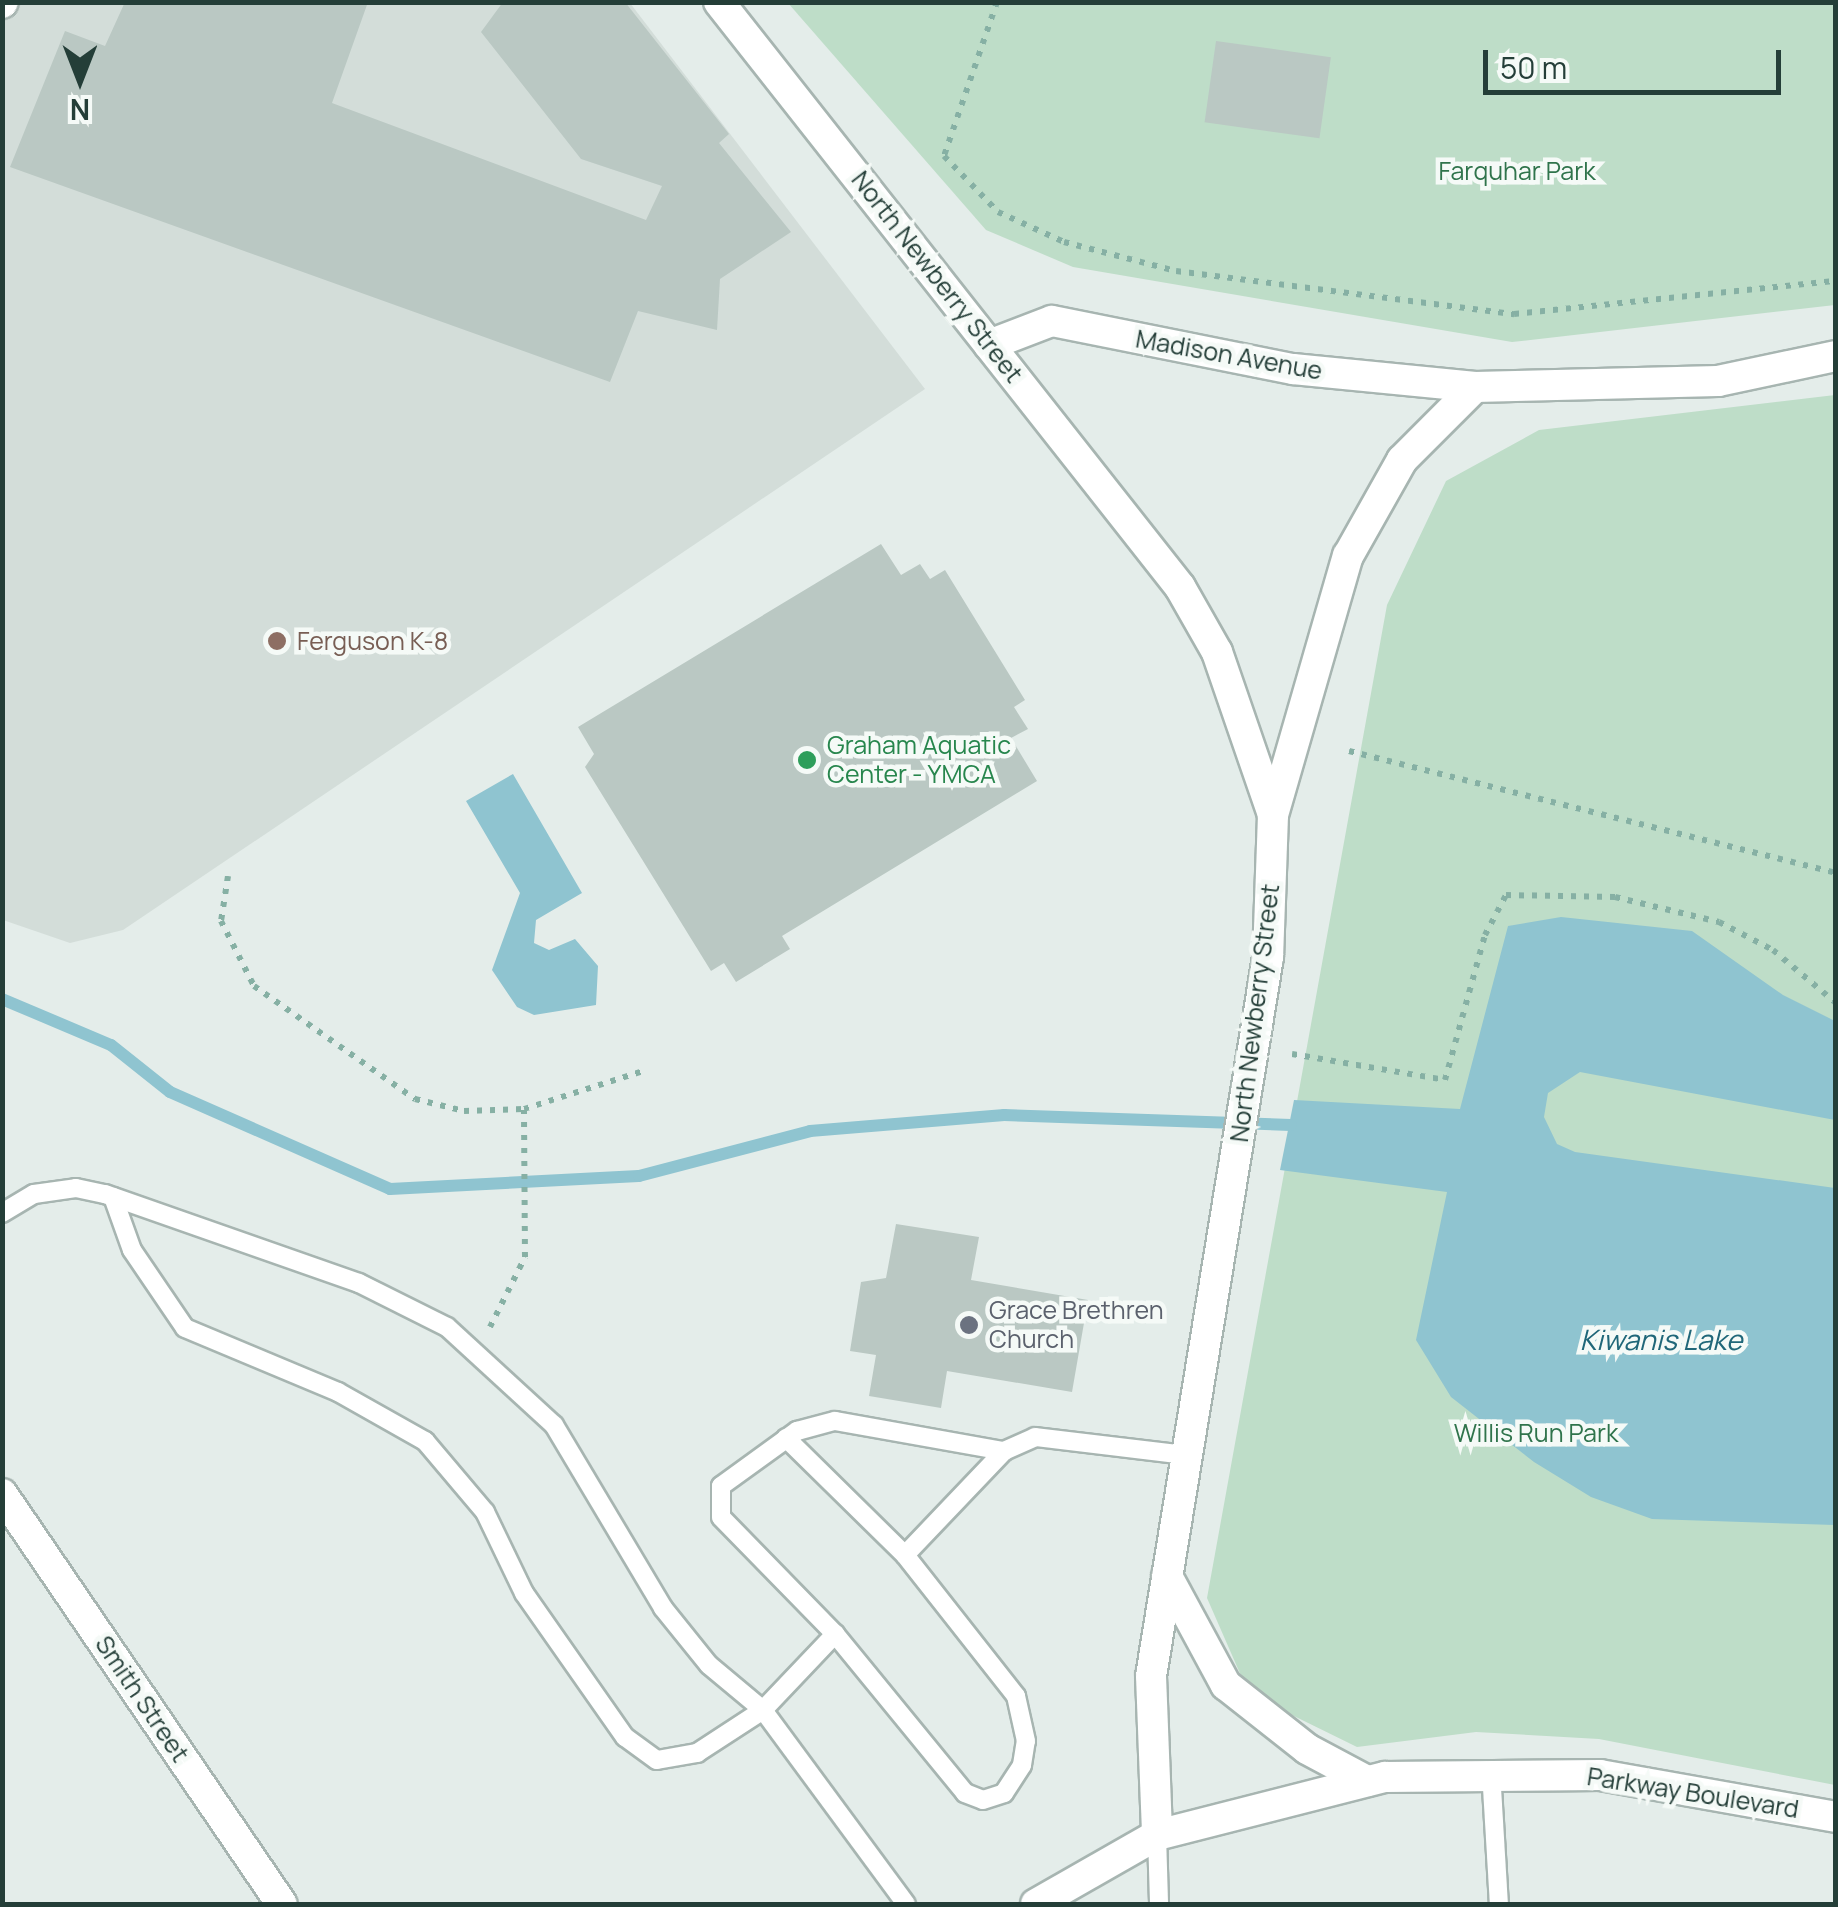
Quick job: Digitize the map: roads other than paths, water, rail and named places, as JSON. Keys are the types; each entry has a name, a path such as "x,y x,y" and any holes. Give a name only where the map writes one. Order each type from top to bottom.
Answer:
{"street":[{"name":"North Newberry Street","path":"719,2 1180,587 1217,652 1273,815 1274,902 1152,1676 1156,1835"},
{"name":"Madison Avenue","path":"989,345 1052,321 1292,370 1474,387 1718,381 1836,356"},
{"path":"1273,815 1348,556 1402,460 1474,387"},
{"name":"Smith Street","path":"2,1494 282,1904"},
{"path":"1167,1576 1226,1685 1308,1750 1366,1781"},
{"name":"Parkway Boulevard","path":"1036,1904 1156,1835 1366,1781 1491,1771 1600,1775 1836,1817"}],"lane":[{"path":"2,1214 34,1194 76,1188 113,1197 359,1283 474,1348 554,1426 663,1608 709,1665 763,1710 906,1904"},
{"path":"113,1197 132,1250 186,1328 338,1392 425,1441 485,1512 524,1593 641,1753 676,1762 763,1710 836,1634"},
{"path":"786,1438 905,1555 1020,1706 1022,1765 1004,1793 983,1800 965,1793 836,1634 721,1517 721,1486 786,1438 859,1421 1004,1451"},
{"path":"905,1555 1004,1451 1035,1437 1076,1437 1185,1455"},
{"path":"1491,1771 1499,1904"},
{"path":"1156,1835 1160,1904"}],"water":[{"path":"513,774 582,893 536,920 534,943 549,950 575,939 598,966 596,1005 534,1015 517,1007 492,970 520,893 466,801"},
{"name":"Kiwanis Lake","path":"1561,917 1692,931 1783,995 1835,1021 1835,1120 1580,1072 1548,1093 1544,1117 1557,1144 1575,1152 1835,1188 1835,1525 1652,1519 1591,1497 1534,1462 1451,1397 1416,1340 1447,1192 1280,1170 1294,1100 1460,1109 1508,926"}],"waterway":[{"path":"2,999 111,1045 170,1092 390,1189 639,1176 810,1131 1004,1115 1291,1125"}],"place":[{"name":"Ferguson K-8","path":"277,641"},
{"name":"Graham Aquatic Center - YMCA","path":"807,760"},
{"name":"Grace Brethren Church","path":"969,1325"}],"park label":[{"name":"Farquhar Park","path":"1517,171"},
{"name":"Willis Run Park","path":"1536,1433"}]}
